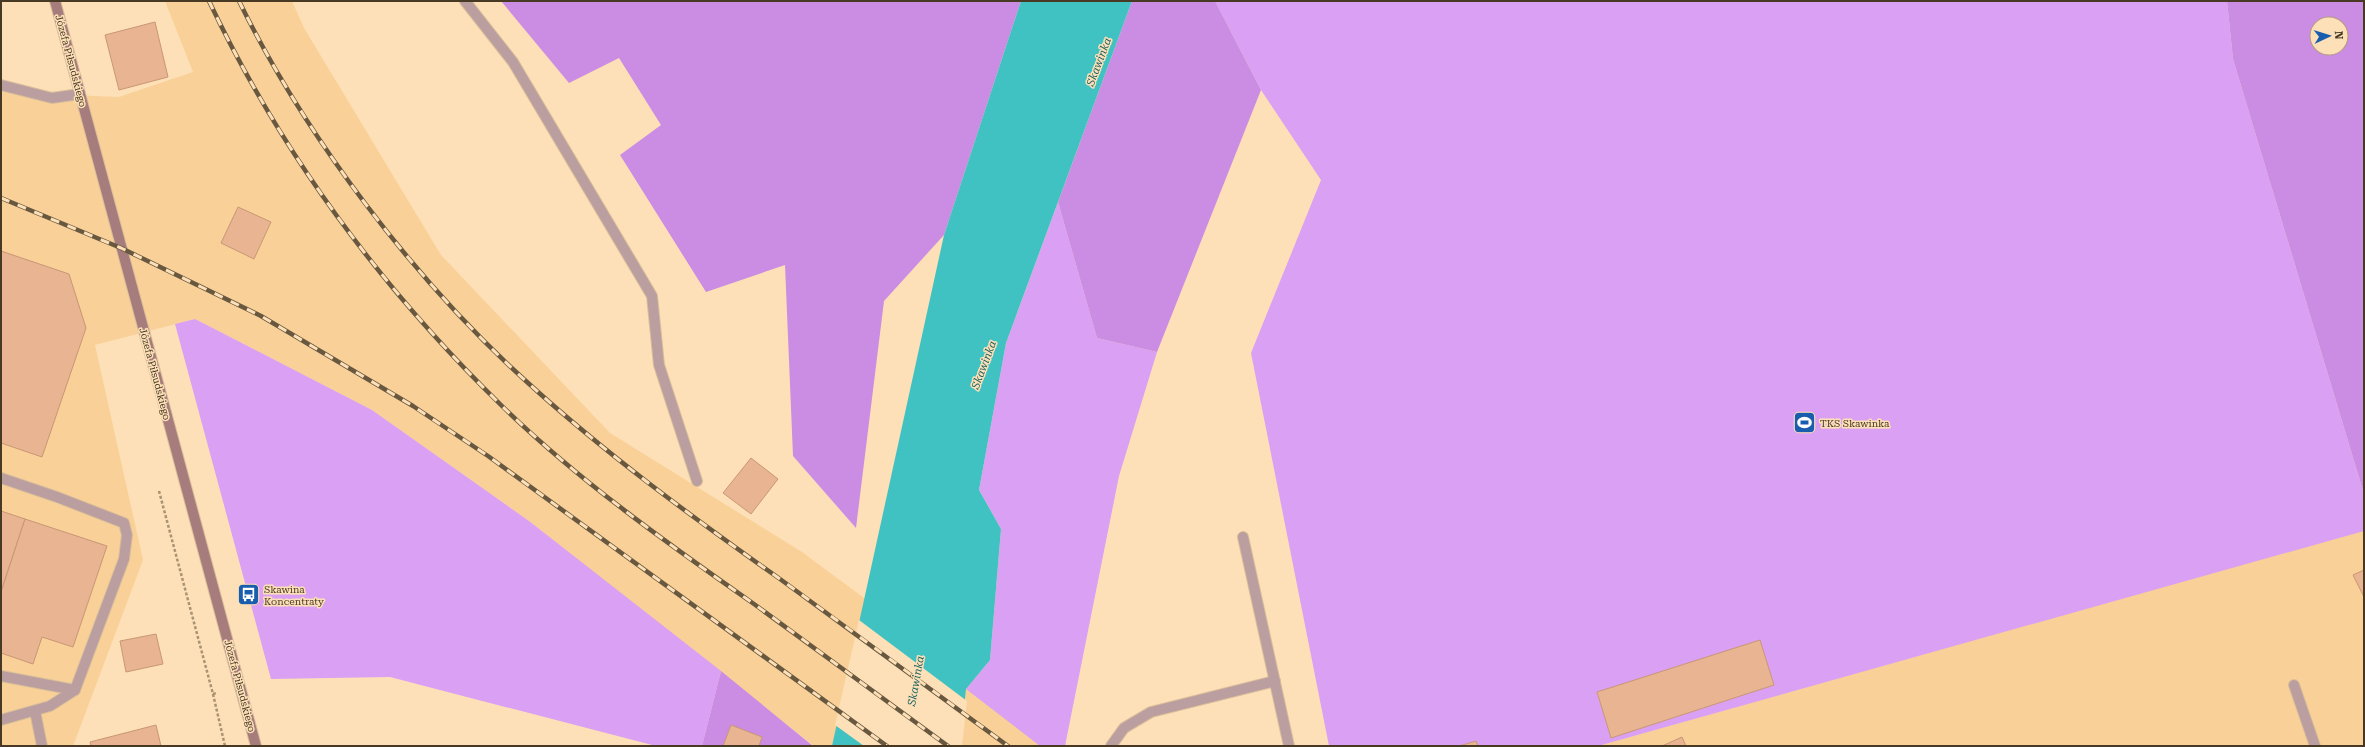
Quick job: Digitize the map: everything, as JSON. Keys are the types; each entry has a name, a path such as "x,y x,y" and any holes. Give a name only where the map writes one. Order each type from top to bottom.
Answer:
{"main road":[{"name":"Józefa Piłsudskiego","path":"55,1 256,746"}],"street":[{"path":"465,1 513,62 652,296 659,365 697,481"},
{"path":"1,85 52,98 80,94"},
{"path":"1,478 57,497 124,523 128,535 124,559 75,690 50,706 1,720"},
{"path":"1244,537 1289,746"},
{"path":"1,676 75,690"},
{"path":"1111,746 1124,728 1151,712 1275,681"},
{"path":"2294,685 2315,746"},
{"path":"36,711 42,746"}],"path":[{"path":"213,694 225,746"}],"shaded area":[{"path":"165,1 292,1 304,28 441,255 610,433 802,552 1064,746 814,746 529,521 372,410 195,319 95,345 143,560 73,746 1,746 1,92 119,97 193,72"},
{"path":"501,1 1021,1 944,235 884,301 856,528 793,456 785,265 706,292 620,155 661,125 619,58 569,83"},
{"path":"1132,1 1215,1 1261,90 1157,352 1097,338 1058,202"},
{"name":"TKS Skawinka","path":"1215,1 2227,1 2233,59 2364,494 2364,531 1598,746 1329,746 1251,353 1321,180 1261,90"},
{"path":"2227,1 2364,1 2364,494 2233,59"},
{"path":"1058,202 1097,338 1157,352 1119,476 1065,746 1040,746 966,689 990,660 1001,529 979,490 1006,343"},
{"path":"195,319 372,410 529,521 721,671 702,746 656,746 390,677 271,679 175,324"},
{"path":"2364,530 2364,746 1598,746 2048,619"},
{"path":"721,671 813,746 702,746"}],"water":[{"name":"Skawinka","path":"1021,1 1132,1 1006,343 979,490 1001,529 990,660 966,689 960,746 832,746 944,235"}],"pier":[{"path":"859,620 967,701 962,746 864,746 835,725"}],"building":[{"path":"155,22 168,77 119,90 105,35"},
{"path":"238,207 271,222 254,259 221,243"},
{"path":"1,251 69,274 86,328 42,457 1,443"},
{"path":"751,458 778,479 751,514 723,493"},
{"path":"1,511 25,519 1,592"},
{"path":"25,519 107,546 73,647 42,637 33,664 1,653 1,592"},
{"path":"2364,570 2364,597 2353,575"},
{"path":"156,634 163,664 126,672 120,641"},
{"path":"1760,640 1774,685 1611,738 1597,692"},
{"path":"156,725 161,746 91,746 90,742"},
{"path":"731,725 762,737 759,746 723,746"},
{"path":"1682,737 1686,746 1662,746"},
{"path":"1476,741 1478,746 1459,746"}],"railway":[{"path":"209,1 237,57 268,112 338,217 376,267 416,315 502,406 561,460 624,510 948,746"},
{"path":"239,1 266,52 296,103 366,204 404,253 444,299 485,342 557,409 650,484 1008,746"},
{"path":"1,198 121,248 261,316 413,406 488,456 887,746"}],"place":[{"name":"TKS Skawinka","path":"1804,423"},
{"name":"Skawina Koncentraty","path":"248,595"}]}
